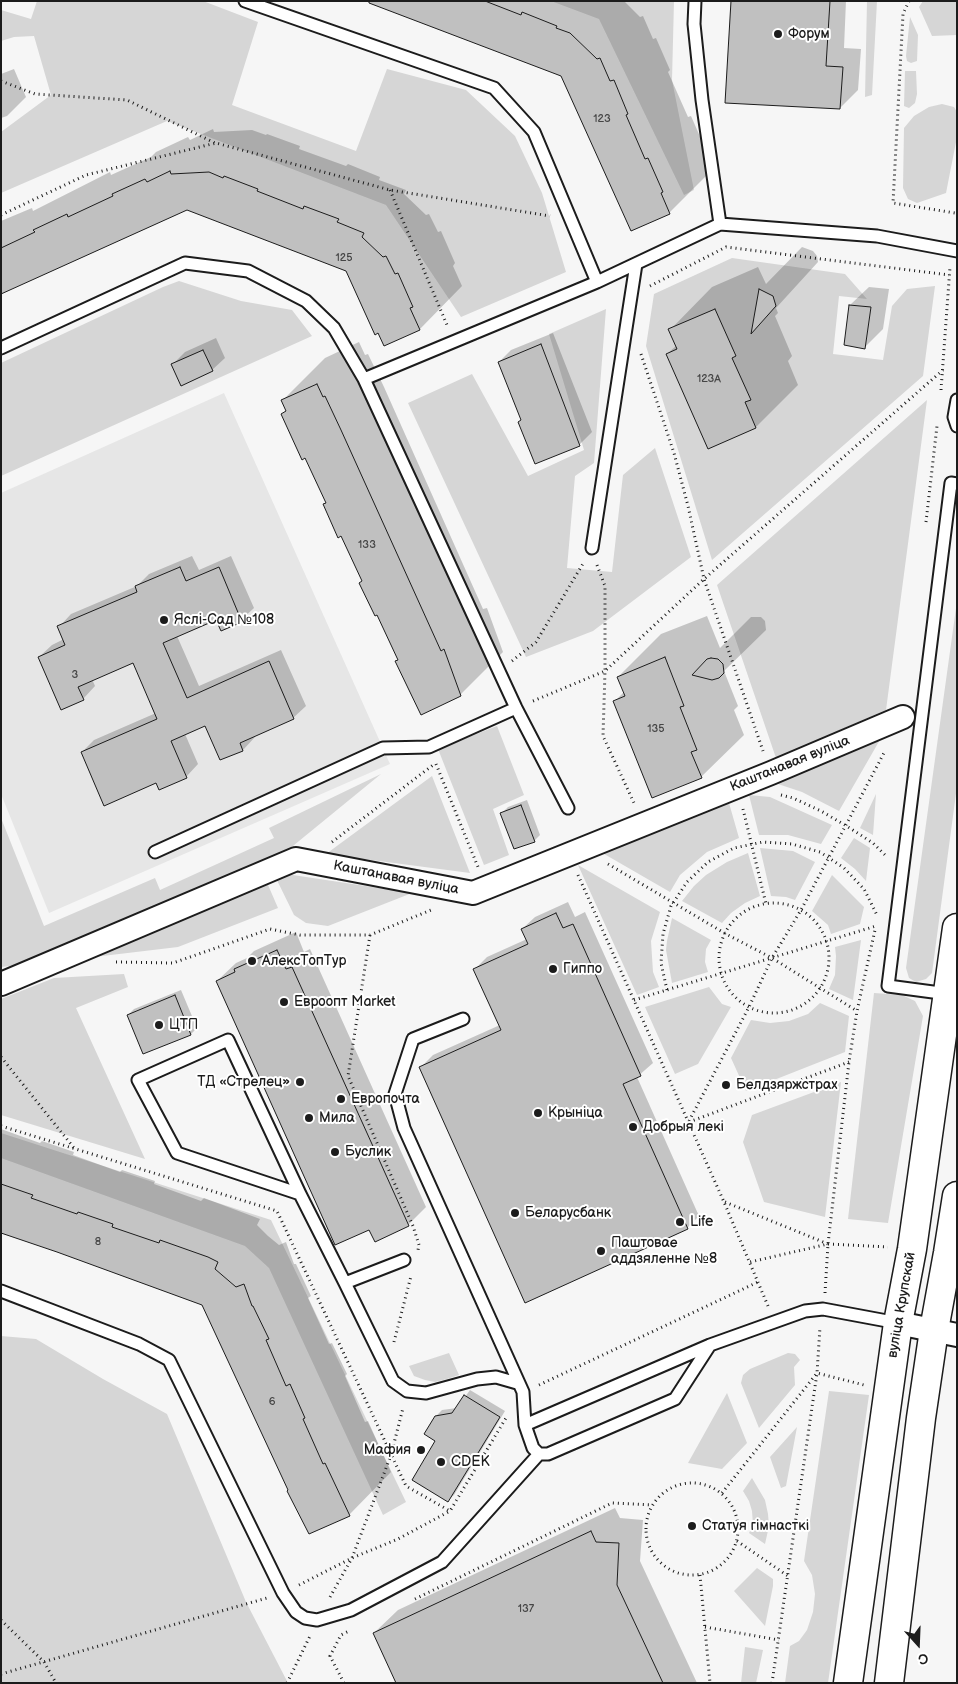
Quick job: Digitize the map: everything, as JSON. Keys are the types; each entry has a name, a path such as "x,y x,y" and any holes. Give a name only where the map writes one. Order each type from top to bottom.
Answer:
{"main road":[{"name":"вуліца Крупскай","path":"848,1683 898,1323 912,1249 957,928"},
{"path":"889,1683 920,1427 945,1332 948,1253 957,1196"}],"street":[{"name":"Каштанавая вуліца","path":"296,859 480,890 771,773 903,717"},
{"path":"1,984 296,859"},
{"path":"898,1323 945,1332"}],"lane":[{"path":"244,1 494,88 534,132 597,282"},
{"path":"695,1 694,24 702,100 720,224"},
{"path":"364,379 597,282 720,224 877,236 954,251"},
{"path":"1,348 185,263 248,271 306,301 334,328 364,379 516,708 568,808"},
{"path":"592,548 636,264"},
{"path":"957,400 954,417 957,426"},
{"path":"948,994 888,986 951,483 957,484"},
{"path":"155,852 383,748 429,747 516,708"},
{"path":"464,1019 413,1039 395,1094 404,1128 517,1383 523,1392 525,1425 533,1448 539,1454 548,1454 675,1399 710,1345"},
{"path":"300,1194 177,1153 138,1080 228,1040 300,1194 393,1381 407,1390 426,1393 477,1379 496,1377 517,1383"},
{"path":"345,1282 404,1260"},
{"path":"1,1291 139,1344 169,1360 282,1593 296,1612 305,1618 317,1620 351,1610 442,1562 539,1454"},
{"path":"525,1425 710,1345 805,1312 823,1309 898,1323"}],"path":[{"path":"909,1 903,14 893,203 955,213"},
{"path":"1,81 35,94 127,100 216,143 390,190 570,219"},
{"path":"1,215 86,174 216,143"},
{"path":"390,190 454,341"},
{"path":"646,288 726,247 949,275"},
{"path":"940,399 944,370 949,275 954,251"},
{"path":"641,353 674,453 704,579 771,773"},
{"path":"516,708 606,671 704,579 944,370"},
{"path":"925,524 938,418"},
{"path":"499,671 536,642 592,548"},
{"path":"592,548 605,586 606,671 603,736 643,824"},
{"path":"689,1122 750,1007 772,958 801,910 903,717"},
{"path":"114,962 173,963 270,929 300,935 370,935 480,890 435,763 337,840 296,859"},
{"path":"766,904 737,786 766,790 793,798 821,811 873,843 885,855"},
{"path":"668,990 661,963 663,934 674,903 687,882 708,862 734,848 763,842 792,844 820,852 844,868 864,889 877,916"},
{"path":"884,864 886,845"},
{"path":"575,851 674,903 726,934 772,958 857,1011"},
{"path":"575,851 634,1000 776,1322"},
{"path":"780,903 794,906 801,910 817,923 827,941 830,964 826,978 820,989 809,1001 797,1008 769,1013 755,1010 732,993 724,981 720,966 720,952 726,934 730,926 740,915 752,908 780,903"},
{"path":"825,1298 828,1244 849,1062 857,1011 876,926 878,907"},
{"path":"634,1000 876,926"},
{"path":"1,1057 75,1149"},
{"path":"689,1122 849,1062"},
{"path":"724,1202 828,1244"},
{"path":"750,1262 828,1244 893,1247"},
{"path":"772,1683 817,1373 820,1323"},
{"path":"817,1373 871,1387"},
{"path":"722,1494 817,1373"},
{"path":"698,1483 710,1486 722,1494 730,1503 736,1515 738,1528 737,1541 732,1553 724,1564 700,1575 686,1575 674,1572 662,1565 648,1543 647,1517 652,1505 672,1487 684,1484 698,1483"},
{"path":"411,1601 612,1503 652,1505"},
{"path":"1,1674 282,1593 450,1511"},
{"path":"737,1541 788,1576"},
{"path":"700,1575 710,1683"},
{"path":"1,1620 44,1662 56,1683"},
{"path":"288,1683 317,1620"},
{"path":"705,1627 779,1640"},
{"path":"344,1683 330,1656 341,1635 350,1631"}],"shaded area":[{"path":"37,1 203,1 258,22 232,105 356,151 387,69 466,90 515,136 542,193 566,272 461,317 386,205 167,121 1,193 1,132 51,95 34,36 14,37 1,41 1,10 31,19"},
{"path":"551,1 674,1 672,80 694,190 684,195 599,19"},
{"path":"867,1 877,1 872,95 865,97"},
{"path":"923,1 957,1 957,35 932,36 919,7"},
{"path":"910,17 918,35 917,61 911,63 907,61 906,56"},
{"path":"905,71 916,71 917,94 915,103 909,108 904,106"},
{"path":"942,104 954,107 957,112 957,137 946,193 917,203 908,199 903,188 904,128 914,116 929,107"},
{"path":"732,258 845,274 867,299 839,296 833,354 883,360 892,306 907,289 935,286 923,376 712,560 646,346 654,294"},
{"path":"179,281 241,301 292,310 312,336 1,476 1,363"},
{"path":"606,309 594,463 575,476 567,568 612,572 623,475 655,448 691,557 593,631 526,657 408,403 472,374 528,476 584,450 549,334"},
{"name":"Яслі-Сад №108","path":"224,393 390,764 49,913 1,794 1,493"},
{"path":"927,400 886,710 776,758 717,585"},
{"path":"957,601 957,786 932,973 926,979 916,982 909,978 906,968"},
{"path":"497,726 524,795 493,809 509,855 484,865 438,749"},
{"path":"885,731 839,811 802,792 775,783"},
{"path":"381,774 288,850 19,965 1,967 1,818 44,926 155,878 160,890 274,838 269,828"},
{"path":"432,776 470,873 326,854"},
{"path":"876,794 873,835 860,828"},
{"path":"749,795 770,797 832,825 821,844 788,835 759,835"},
{"path":"727,796 739,838 707,852 680,875 670,892 599,851"},
{"path":"854,838 870,848 866,881 841,858"},
{"path":"760,848 793,851 815,862 795,900 771,896"},
{"path":"748,853 760,896 745,903 731,913 722,923 682,901 706,875 727,862"},
{"path":"578,865 660,912 651,941 653,972 659,987 637,995"},
{"path":"273,872 412,893 328,926 306,923 294,915"},
{"path":"832,875 864,907 860,924 831,934 828,925 812,911"},
{"path":"265,878 278,908 178,947 77,959"},
{"path":"672,918 711,940 706,949 705,962 708,972 672,983 666,950"},
{"path":"861,940 853,1000 829,989 835,975 835,947"},
{"path":"124,974 128,987 76,1008 145,1159 1,1115 1,999 54,978"},
{"path":"709,987 722,1004 731,1007 698,1064 675,1074 645,1007"},
{"path":"874,993 902,995 915,1001 923,1016 888,1223 848,1219"},
{"path":"820,1003 849,1016 845,1052 746,1091 731,1058 751,1020 770,1023 789,1021 808,1014"},
{"path":"841,1082 825,1217 764,1202 743,1142 752,1115"},
{"path":"1,1133 271,1220 406,1502 383,1515 269,1268 245,1246 1,1158"},
{"path":"1,1336 36,1339 167,1414 246,1602 288,1683 1,1683"},
{"path":"449,1353 459,1375 435,1382 414,1376 409,1366"},
{"path":"788,1353 795,1354 800,1360 794,1367 795,1385 759,1428 741,1383 743,1375 750,1369"},
{"path":"829,1391 869,1395 828,1683 785,1683 790,1646 799,1641 807,1630 813,1612 815,1594 812,1575 804,1561"},
{"path":"727,1393 747,1443 722,1469 688,1463"},
{"path":"797,1427 786,1486 781,1488 770,1457"},
{"path":"752,1478 765,1500 768,1514 769,1526 765,1544 749,1533 753,1525 752,1511 743,1491"},
{"path":"757,1568 773,1579 765,1626 734,1591"},
{"path":"745,1647 763,1650 756,1683 741,1683"}],"building":[{"path":"369,1 485,1 521,15 522,12 570,33 597,59 600,58 610,81 614,80 628,114 626,115 645,159 648,158 663,192 661,193 670,214 631,231 561,76 369,3"},
{"name":"Форум","path":"731,1 830,1 826,66 843,67 840,109 725,103"},
{"path":"170,171 171,174 209,172 223,178 224,176 303,209 304,206 339,219 337,222 364,233 362,237 383,257 386,256 395,274 398,273 413,307 410,308 420,330 384,346 378,333 375,335 346,271 187,210 1,294 1,248 67,214 68,217 145,179 147,182"},
{"path":"759,289 773,296 776,306 751,334"},
{"path":"849,305 871,307 865,349 844,345"},
{"path":"715,309 736,356 732,358 751,400 745,402 756,428 708,449 666,354 677,349 668,329"},
{"path":"541,344 580,446 535,464 518,422 521,420 498,362"},
{"path":"203,350 213,371 181,386 171,364"},
{"path":"317,384 323,397 325,396 341,430 441,651 444,649 461,696 421,715 395,661 398,660 377,615 375,616 359,583 362,581 341,536 338,538 323,504 326,503 305,458 302,460 281,414 286,411 281,400"},
{"path":"180,567 186,581 219,567 242,622 221,631 216,620 163,643 187,698 269,661 294,719 240,743 243,751 220,760 205,726 171,741 187,778 159,790 156,783 104,806 81,752 157,719 133,663 78,687 84,700 61,710 38,657 65,645 57,626 137,592 135,586"},
{"path":"665,657 684,706 680,707 697,750 691,752 702,778 652,798 613,701 625,696 617,677"},
{"path":"707,659 718,659 723,664 724,673 719,678 712,680 692,675"},
{"path":"521,805 535,842 514,849 500,813"},
{"name":"Крыніца","path":"556,913 563,928 573,924 641,1076 623,1084 688,1229 525,1303 419,1067 501,1030 473,969 528,944 521,929"},
{"path":"277,950 286,969 292,967 409,1226 375,1242 369,1230 335,1245 216,981 235,972 234,969"},
{"name":"ЦТП","path":"175,995 191,1035 143,1054 127,1015"},
{"path":"1,1184 33,1195 31,1198 113,1224 112,1227 159,1243 160,1240 208,1257 218,1262 215,1269 236,1287 244,1284 252,1306 269,1339 266,1340 286,1386 290,1384 323,1464 325,1463 350,1516 309,1534 287,1491 202,1305 1,1233"},
{"path":"464,1395 500,1417 448,1502 412,1480 435,1441 424,1434 435,1416 452,1413"},
{"path":"591,1531 596,1542 619,1543 617,1585 663,1683 396,1683 373,1633"}],"place":[{"name":"Форум","path":"778,34"},
{"name":"Яслі-Сад №108","path":"164,620"},
{"name":"АлексТопТур","path":"252,961"},
{"name":"Гиппо","path":"553,969"},
{"name":"Евроопт Market","path":"284,1002"},
{"name":"ЦТП","path":"159,1025"},
{"name":"ТД «Стрелец»","path":"300,1082"},
{"name":"Белдзяржстрах","path":"726,1085"},
{"name":"Европочта","path":"341,1099"},
{"name":"Крыніца","path":"538,1113"},
{"name":"Мила","path":"309,1118"},
{"name":"Добрыя лекі","path":"633,1127"},
{"name":"Буслик","path":"335,1152"},
{"name":"Беларусбанк","path":"515,1213"},
{"name":"Life","path":"680,1222"},
{"name":"Паштовае аддзяленне №8","path":"601,1251"},
{"name":"Мафия","path":"421,1450"},
{"name":"CDEK","path":"441,1462"},
{"name":"Статуя гімнасткі","path":"692,1526"}]}
